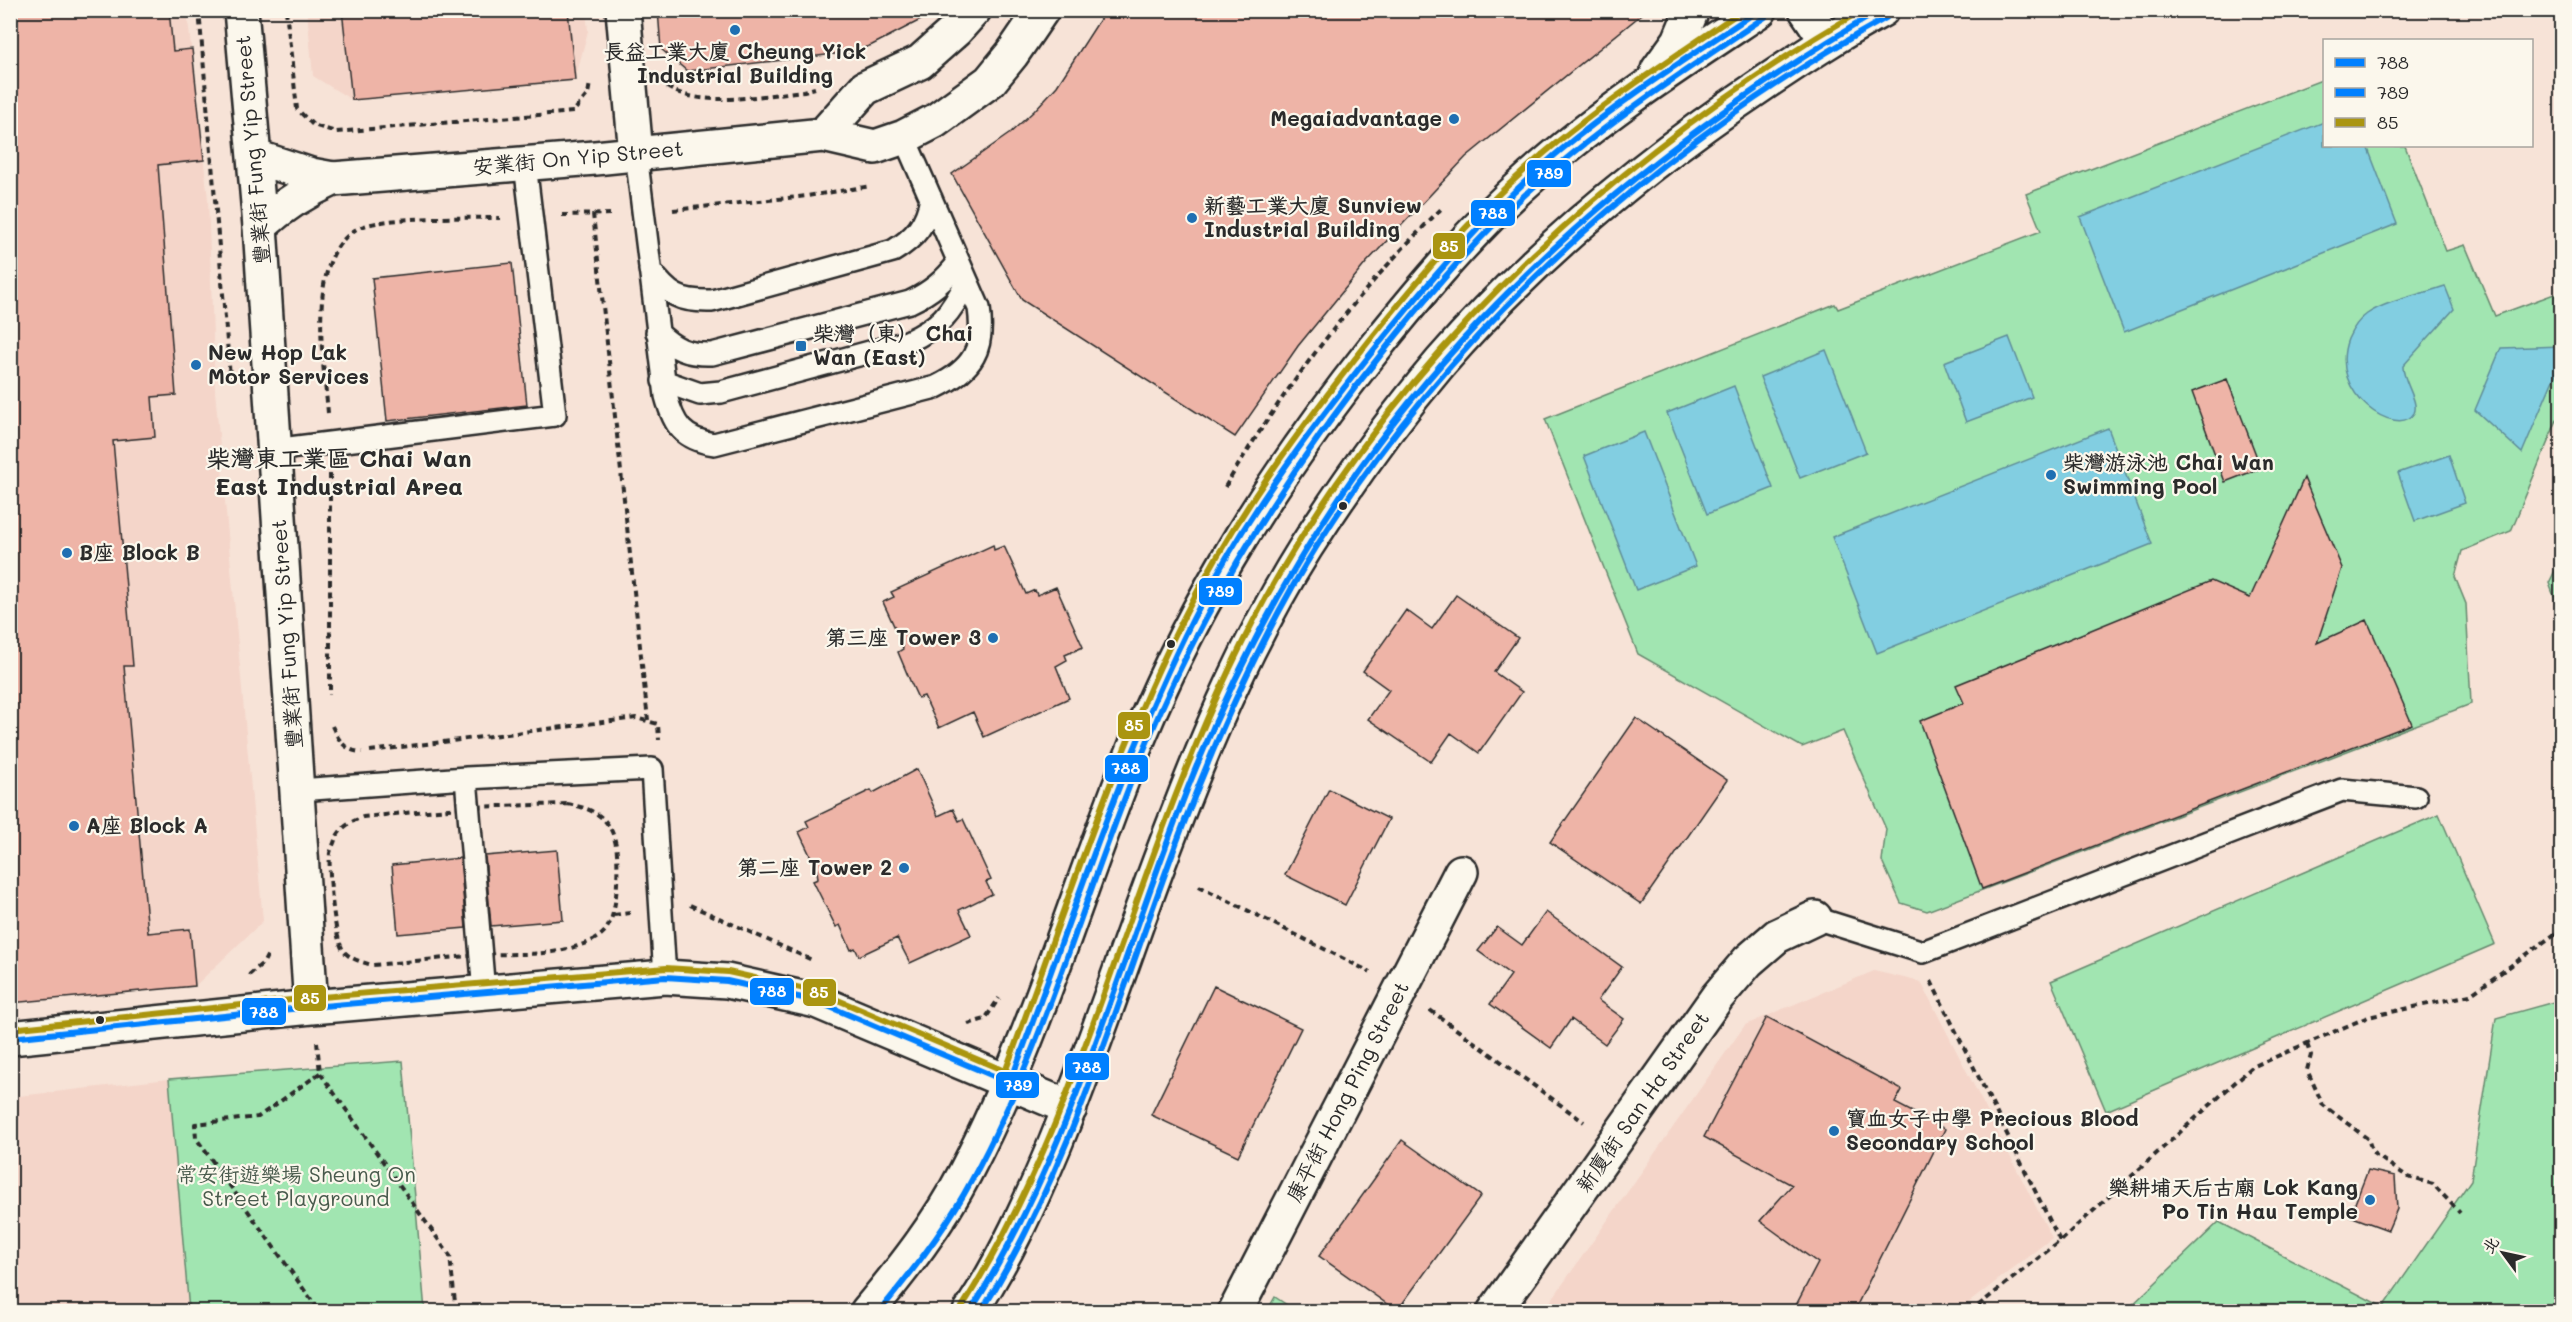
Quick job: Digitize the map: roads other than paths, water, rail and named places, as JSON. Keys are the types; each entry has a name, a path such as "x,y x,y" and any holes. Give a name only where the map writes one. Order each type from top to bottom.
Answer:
{"street":[{"name":"豐業街 Fung Yip Street","path":"241,10 260,226 273,450 299,790 311,1007"},
{"path":"623,10 636,154"},
{"path":"823,135 865,88 920,62 956,30 974,10"},
{"name":"安業街 On Yip Street","path":"255,157 300,172 333,179 525,164 823,135 875,147 904,137 935,122 990,81 1042,10"},
{"path":"1648,84 1678,41 1692,10"},
{"path":"867,1311 920,1245 963,1177 1010,1083 1114,801 1166,675 1194,616 1274,483 1326,410 1409,305 1470,236 1532,175 1648,84 1760,10"},
{"path":"1806,10 1827,41"},
{"path":"970,1311 1012,1240 1070,1108 1173,824 1212,729 1304,551 1377,444 1441,363 1485,315 1554,249 1620,191 1707,122 1871,13"},
{"name":"安業街 On Yip Street","path":"260,226 294,200 333,179"},
{"name":"康平街 Hong Ping Street","path":"1234,1311 1461,872"},
{"name":"新廈街 San Ha Street","path":"1494,1311 1718,996 1748,961 1777,936 1815,918"},
{"path":"10,1038 311,1007 665,977 727,981 816,1001 1070,1108"}],"lane":[{"path":"636,154 663,381 670,413 678,428 688,436 714,444 936,387 958,376 976,352 982,329 979,308 904,137"},
{"path":"273,450 555,415 525,164"},
{"path":"650,270 664,288 677,298 695,302 712,301 893,251 909,242 920,229 928,215 931,198"},
{"path":"657,332 681,351 712,354 910,302 930,292 945,280 963,272"},
{"path":"663,381 700,394 721,392 907,342 928,332 943,320 955,304 963,272"},
{"path":"299,790 466,778 652,770 665,977"},
{"path":"466,778 484,993"},
{"path":"1815,918 1923,952 2342,790 2416,796"}],"water":[{"path":"2323,122 2323,147 2367,147 2397,224 2124,332 2080,217"},
{"path":"2445,286 2454,309 2403,366 2403,372 2415,403 2414,413 2406,420 2394,420 2381,416 2368,407 2356,394 2347,378 2344,359 2348,339 2361,319 2375,309"},
{"path":"2009,337 2032,397 1966,422 1944,362"},
{"path":"2561,346 2561,361 2522,453 2475,410 2501,348"},
{"path":"1826,350 1866,452 1800,478 1760,377"},
{"path":"1734,386 1773,488 1707,514 1667,413"},
{"path":"2108,428 2152,544 1877,653 1832,537"},
{"path":"1644,432 1696,566 1636,590 1584,456"},
{"path":"2449,455 2465,503 2415,521 2398,473"}],"place":[{"name":"長益工業大廈 Cheung Yick Industrial Building","path":"735,30"},
{"name":"Megaiadvantage","path":"1454,119"},
{"name":"新藝工業大廈 Sunview Industrial Building","path":"1192,218"},
{"name":"柴灣（東） Chai Wan (East)","path":"801,346"},
{"name":"New Hop Lak Motor Services","path":"196,365"},
{"name":"柴灣游泳池 Chai Wan Swimming Pool","path":"2051,475"},
{"name":"B座 Block B","path":"67,553"},
{"name":"第三座 Tower 3","path":"993,638"},
{"name":"A座 Block A","path":"74,826"},
{"name":"第二座 Tower 2","path":"904,868"},
{"name":"寶血女子中學 Precious Blood Secondary School","path":"1834,1131"},
{"name":"樂耕埔天后古廟 Lok Kang Po Tin Hau Temple","path":"2370,1200"}],"district":[{"name":"柴灣東工業區 Chai Wan East Industrial Area","path":"339,473"}],"park label":[{"name":"常安街遊樂場 Sheung On Street Playground","path":"296,1187"}]}
